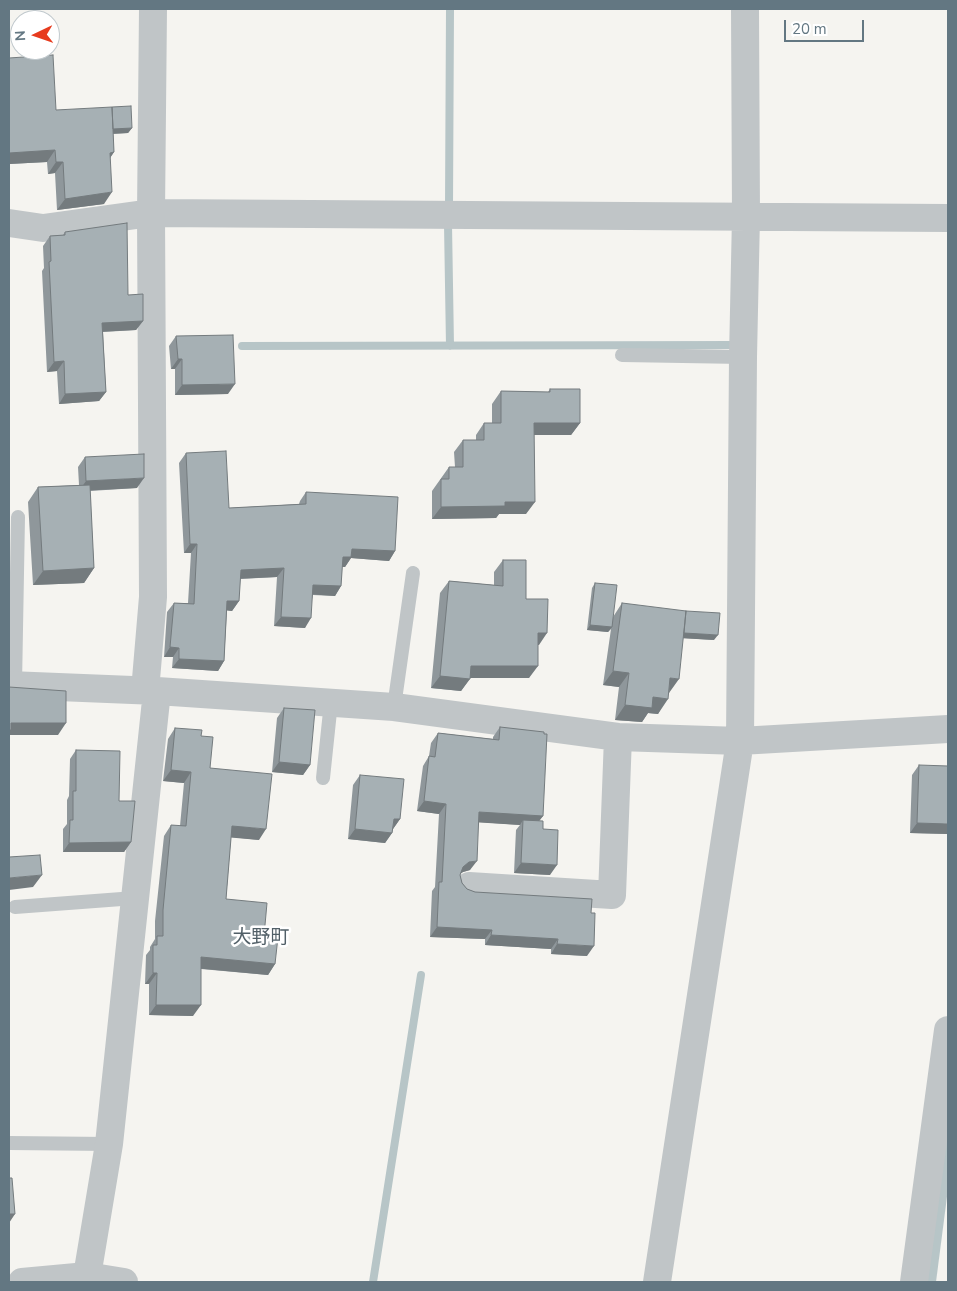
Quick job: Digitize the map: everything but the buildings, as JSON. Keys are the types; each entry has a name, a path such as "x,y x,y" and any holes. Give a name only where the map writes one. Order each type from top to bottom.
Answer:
{"street":[{"path":"86,1279 109,1144 135,898 151,691 153,597 151,213 153,9"},
{"path":"657,1282 740,741 746,216 745,9"},
{"path":"9,223 43,228 151,213 948,218"},
{"path":"12,685 151,691 394,707 618,737 740,741 948,729"},
{"path":"468,886 612,895 618,737"},
{"path":"914,1282 948,1030"},
{"path":"22,1282 86,1279 124,1282"}],"lane":[{"path":"622,355 743,357"},
{"path":"12,685 18,517"},
{"path":"394,707 413,573"},
{"path":"323,778 331,702"},
{"path":"15,907 135,898"},
{"path":"9,1144 109,1144"}],"shaded area":[{"path":"948,1124 948,1189 936,1282 926,1282"}],"waterway":[{"path":"449,206 450,9"},
{"path":"448,224 450,346"},
{"path":"242,346 735,345"},
{"path":"373,1282 421,975"}],"district":[{"name":"大野町","path":"261,938"}]}
